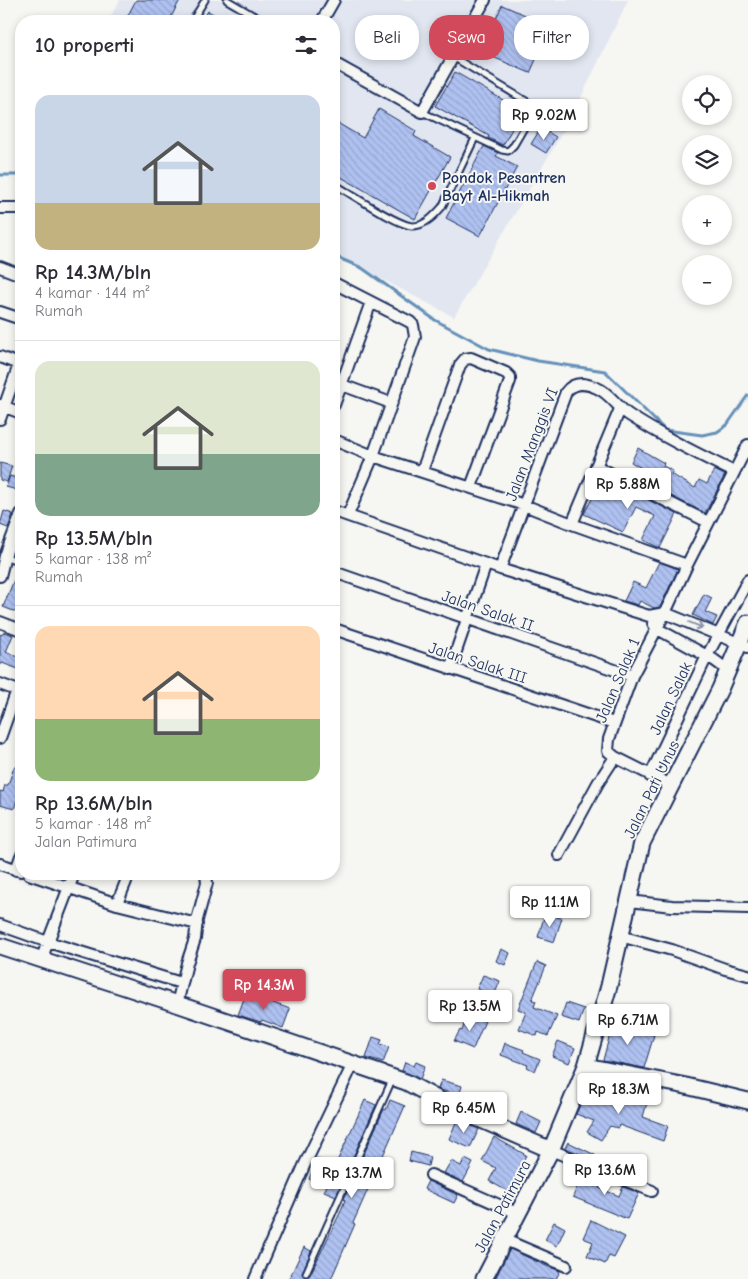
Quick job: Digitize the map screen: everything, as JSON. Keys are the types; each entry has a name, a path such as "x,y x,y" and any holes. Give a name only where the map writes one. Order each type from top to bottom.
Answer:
{"main road":[{"name":"Jalan Pati Unus","path":"586,1066 609,986 642,843 660,780 718,663 748,623"},
{"path":"0,946 393,1078 423,1090 452,1107 551,1150"},
{"path":"586,1066 686,1086 748,1101"},
{"name":"Jalan Patimura","path":"484,1279 551,1150 586,1066"}],"street":[{"path":"325,15 334,0"},
{"path":"477,15 485,0"},
{"path":"340,66 422,112 451,60"},
{"path":"0,208 15,208"},
{"path":"0,267 15,273"},
{"path":"340,286 410,322 414,325 415,330 373,456 348,515"},
{"path":"340,385 371,302"},
{"path":"0,312 15,317"},
{"path":"0,358 15,361"},
{"path":"422,471 460,365 465,360 471,358 510,377 508,391 471,488"},
{"path":"0,419 2,406 15,374"},
{"name":"Jalan Manggis VI","path":"500,569 566,392 571,386 577,384 587,384 600,388 620,409"},
{"path":"340,390 391,402"},
{"path":"2,406 15,411"},
{"path":"572,524 620,409 673,442 734,472"},
{"path":"340,442 373,456 524,505 687,565"},
{"name":"Jalan Salak 1","path":"615,757 608,751 608,745 614,722 632,676 748,445"},
{"path":"596,466 708,522"},
{"path":"340,513 500,569 649,616 665,613 733,641"},
{"path":"0,573 15,530"},
{"path":"450,669 486,564"},
{"name":"Jalan Salak II","path":"340,574 632,676"},
{"name":"Jalan Salak","path":"660,780 718,663 733,641 748,580"},
{"path":"649,616 656,628 718,663"},
{"path":"0,622 15,628"},
{"name":"Jalan Salak III","path":"340,631 614,722"},
{"path":"0,684 15,690"},
{"path":"0,738 15,701"},
{"path":"559,855 598,783 615,757 660,780"},
{"path":"0,864 15,870"},
{"path":"50,880 117,904 196,924"},
{"path":"41,960 72,880"},
{"path":"117,904 127,880"},
{"path":"177,1004 181,983 195,939 196,924 207,880"},
{"path":"629,901 672,906 748,908"},
{"path":"0,925 48,942 181,983"},
{"path":"620,936 672,950 748,975"},
{"path":"255,1279 304,1166 353,1064"},
{"path":"551,1150 652,1191"},
{"path":"431,1175 517,1213"},
{"path":"504,1239 566,1266"}],"lane":[{"path":"196,15 205,0"},
{"path":"227,0 253,15"},
{"path":"422,112 502,150 508,151 514,145 536,107 458,60"},
{"path":"340,187 400,222 414,226 424,223 434,217 442,207 475,138"},
{"path":"5,556 15,560"},
{"path":"306,1273 393,1078"}],"shaded area":[{"name":"Pondok Pesantren Bayt Al-Hikmah","path":"120,0 628,0 571,118 454,317 340,257 340,15 111,15"}],"building":[{"path":"136,0 180,0 172,15 128,15"},
{"path":"502,5 525,15 514,15 514,60 536,60 530,73 500,60 504,60 504,15 498,15"},
{"path":"208,11 215,15 206,15"},
{"path":"455,72 522,111 503,145 435,106"},
{"path":"379,109 416,131 414,136 450,157 415,219 340,176 340,125 363,138"},
{"path":"541,128 556,137 546,153 531,144"},
{"path":"484,146 498,153 496,156 517,167 480,236 446,218"},
{"path":"638,448 664,463 663,466 673,471 671,474 695,488 699,480 707,484 714,470 725,475 705,513 635,478 641,468 631,462"},
{"path":"0,463 12,466 7,482 0,480"},
{"path":"10,476 15,477 15,489 6,487"},
{"path":"600,476 677,514 660,548 643,540 655,516 636,507 623,532 584,514 595,493"},
{"path":"4,511 13,514 8,528 0,525"},
{"path":"659,562 678,569 660,607 654,608 640,601 638,605 624,601 633,582 646,588"},
{"path":"14,580 15,612 3,607"},
{"path":"704,594 712,598 705,612 717,617 713,625 693,615"},
{"path":"4,632 13,635 6,652 15,656 15,668 2,663 0,666 0,634 2,635"},
{"path":"15,767 14,809 0,805 0,791 3,792 5,785 8,785"},
{"path":"545,914 562,918 554,942 538,937"},
{"path":"501,949 510,953 505,965 496,961"},
{"path":"537,962 546,966 532,1000 536,1001 534,1007 557,1016 548,1036 538,1032 537,1036 519,1029 526,1012 518,1009"},
{"path":"483,975 500,981 494,996 477,989"},
{"path":"246,993 290,1009 283,1028 262,1020 261,1022 238,1015"},
{"path":"566,1003 584,1009 579,1023 561,1017"},
{"path":"467,1015 485,1021 473,1049 454,1041 460,1030 462,1031"},
{"path":"613,1023 654,1035 644,1068 603,1060"},
{"path":"373,1037 382,1040 380,1044 389,1047 383,1063 366,1058"},
{"path":"558,1041 575,1048 569,1063 552,1056"},
{"path":"505,1043 524,1050 523,1052 540,1059 535,1071 527,1067 528,1065 501,1055"},
{"path":"405,1062 414,1066 416,1062 425,1066 420,1079 402,1071"},
{"path":"441,1080 462,1086 459,1096 438,1089"},
{"path":"588,1090 624,1098 626,1090 648,1099 643,1117 668,1126 663,1141 619,1125 618,1128 610,1126 601,1140 587,1132 594,1121 576,1114 582,1101 585,1102"},
{"path":"365,1100 376,1105 336,1196 324,1191 327,1186 309,1179 317,1159 335,1166"},
{"path":"390,1100 405,1106 353,1223 355,1224 331,1279 289,1279 304,1247 311,1251 302,1274 306,1277 310,1275 340,1213 344,1199 384,1109 386,1110"},
{"path":"521,1112 541,1122 536,1133 516,1124"},
{"path":"457,1120 479,1129 470,1148 449,1139"},
{"path":"494,1137 526,1155 519,1169 522,1170 509,1192 489,1181 496,1168 482,1161"},
{"path":"568,1142 595,1155 593,1159 565,1148"},
{"path":"411,1152 430,1157 428,1166 409,1161"},
{"path":"465,1159 473,1163 463,1182 444,1173 451,1161 461,1166"},
{"path":"583,1171 603,1179 599,1188 619,1196 623,1187 639,1193 627,1219 573,1197"},
{"path":"428,1181 458,1195 454,1203 424,1189"},
{"path":"591,1220 625,1237 614,1258 609,1256 605,1264 587,1256 593,1242 583,1238"},
{"path":"554,1222 565,1228 557,1246 545,1240"},
{"path":"510,1249 560,1271 556,1279 495,1279"}],"waterway":[{"path":"0,175 15,175"},
{"path":"340,259 362,268 435,320 489,349 538,361 605,371 665,430 702,435 717,432 727,425 748,395"}],"place":[{"name":"Pondok Pesantren Bayt Al-Hikmah","path":"432,186"}]}
